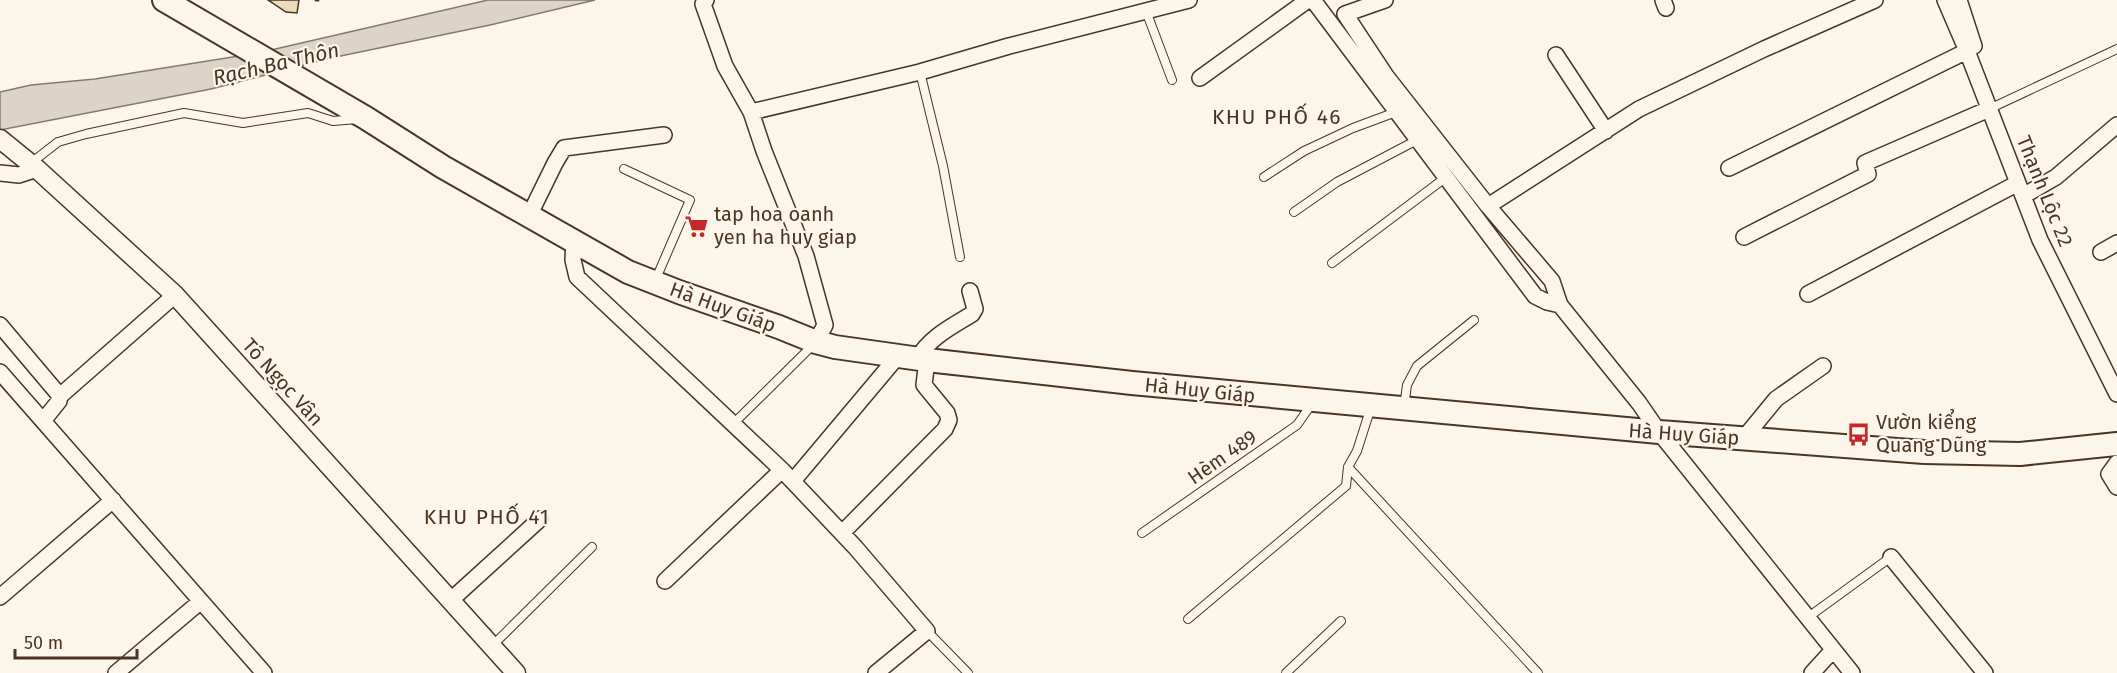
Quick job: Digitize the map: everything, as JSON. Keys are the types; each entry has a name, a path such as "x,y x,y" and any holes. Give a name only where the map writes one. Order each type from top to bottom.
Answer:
{"main road":[{"name":"Hà Huy Giáp","path":"164,0 366,118 443,167 628,272 835,347 1132,383 1659,432 1924,452 2020,454 2117,444"}],"street":[{"path":"706,0 703,4 725,66 751,112 764,151 806,255 825,325 816,342"},
{"path":"751,112 920,72 1009,46 1189,0"},
{"path":"1200,78 1311,0 1535,296 1560,305"},
{"path":"1385,0 1345,15 1386,76 1488,206 1552,281 1560,305 1806,618 1852,673"},
{"path":"1488,206 1649,104 1764,49 1875,0"},
{"name":"Thạnh Lộc 22","path":"1944,0 1992,108 2040,240 2116,392"},
{"name":"Thạnh Lộc 22","path":"1959,0 1995,96 1992,108"},
{"path":"1729,168 1967,51"},
{"path":"1556,55 1606,131"},
{"path":"1744,237 1868,174 1864,163 1992,108"},
{"path":"1808,294 2020,190 2056,177 2117,125"},
{"path":"529,216 564,148 664,135"},
{"name":"Tô Ngọc Vân","path":"2,140 175,296 516,673"},
{"path":"0,173 19,175 33,166"},
{"path":"574,241 573,261 577,277 787,475 842,533 927,631 876,673"},
{"path":"2102,252 2117,243"},
{"path":"665,581 787,475 932,340 972,314 975,309 970,291"},
{"path":"44,419 59,398 175,296"},
{"path":"0,326 59,398"},
{"path":"842,533 945,429 949,420 947,413 924,385 914,358"},
{"path":"1744,438 1776,399 1823,366"},
{"path":"0,372 44,419 264,673"},
{"path":"2117,463 2109,474 2117,487"},
{"path":"0,597 113,500"},
{"path":"451,600 540,519"},
{"path":"1891,557 1985,673"},
{"path":"116,673 201,601"},
{"path":"1812,673 1833,650"}],"lane":[{"path":"1146,11 1172,80"},
{"path":"1992,108 2117,49"},
{"path":"920,72 943,166 960,257"},
{"path":"1264,177 1304,151 1353,128 1396,112"},
{"path":"33,166 58,142 184,113 243,123 308,113 333,121 345,122 366,118"},
{"path":"1294,212 1337,182 1417,140"},
{"path":"624,169 690,200 654,282"},
{"path":"1332,263 1445,178"},
{"path":"1403,409 1407,385 1417,366 1474,320"},
{"path":"734,423 816,342"},
{"name":"Hèm 489","path":"1142,533 1297,425 1314,401"},
{"path":"1188,619 1346,486 1348,467 1358,451 1371,406"},
{"path":"1348,467 1538,673"},
{"path":"492,646 592,547"},
{"path":"1806,618 1891,557"},
{"path":"1286,673 1341,621"},
{"path":"927,631 968,673"}],"water":[{"name":"Rạch Ba Thôn","path":"488,0 595,0 490,25 331,58 211,89 0,130 0,92 31,85 95,79 258,53"}],"building":[{"path":"268,0 299,0 297,13 286,12"}],"place":[{"name":"tap hoa oanh yen ha huy giap","path":"696,226"},
{"name":"Vườn kiểng Quang Dũng","path":"1858,434"}],"district":[{"name":"KHU PHỐ 46","path":"1277,117"},
{"name":"KHU PHỐ 41","path":"487,517"}]}
